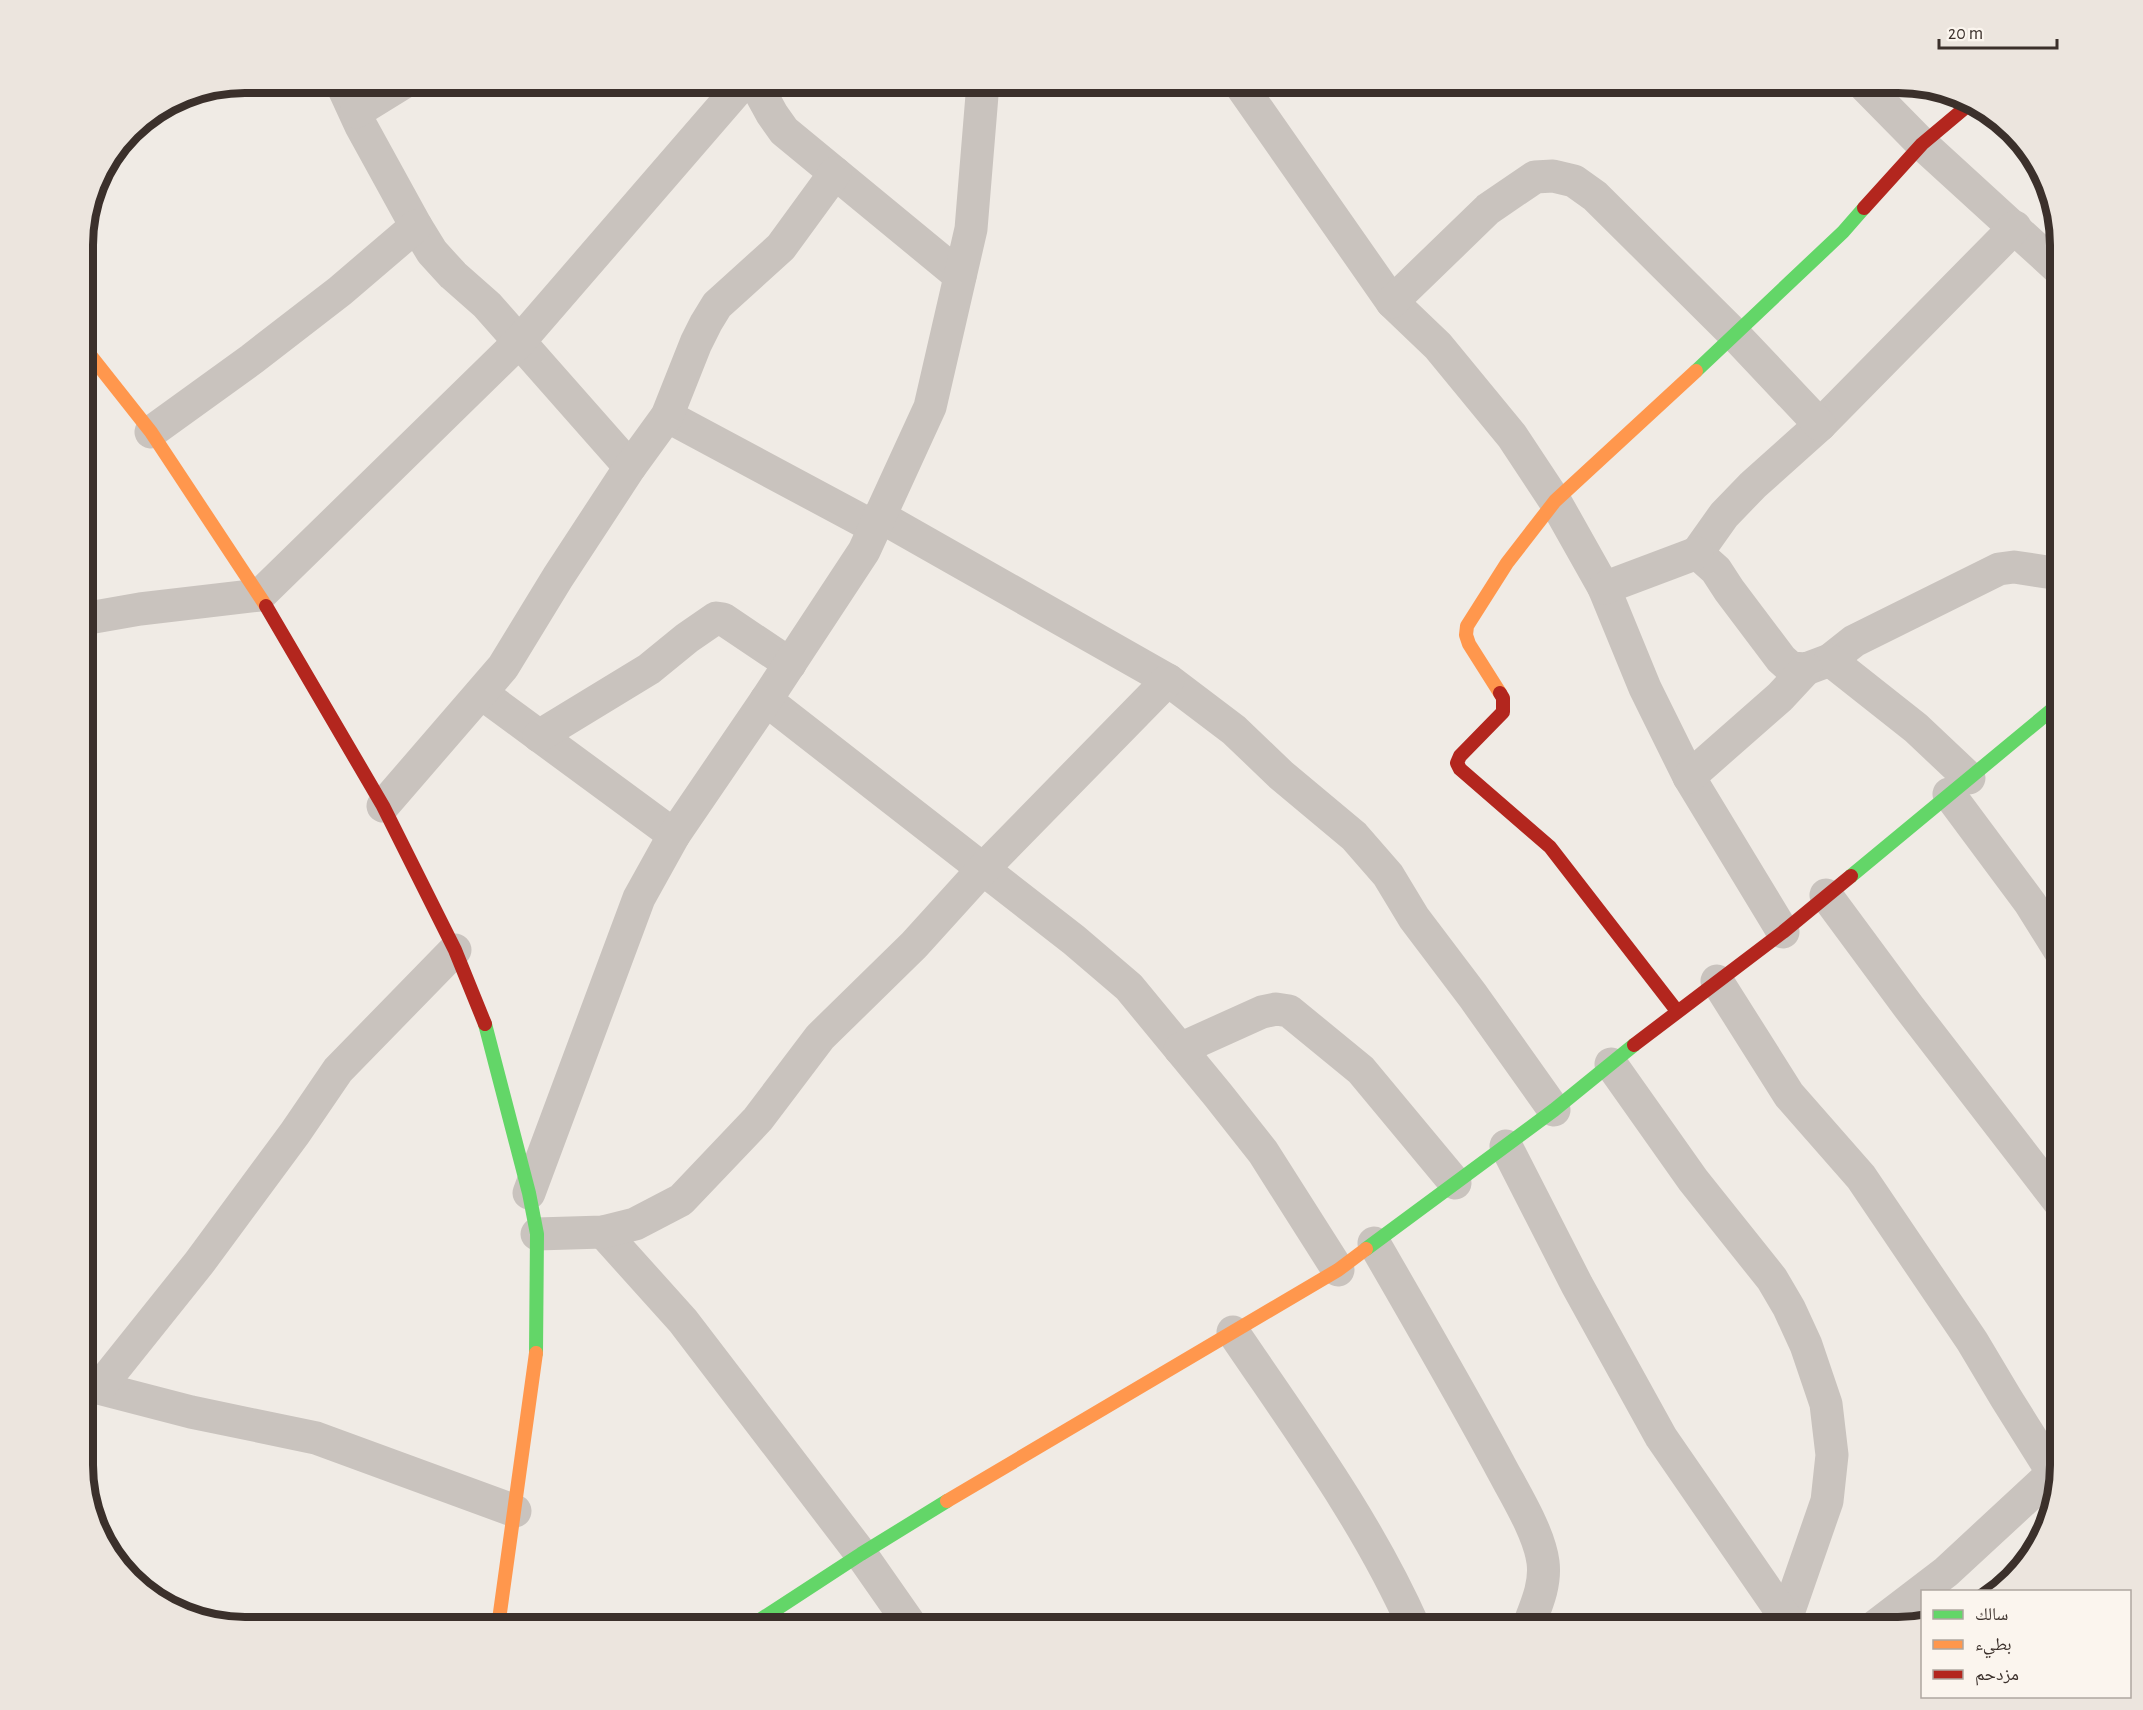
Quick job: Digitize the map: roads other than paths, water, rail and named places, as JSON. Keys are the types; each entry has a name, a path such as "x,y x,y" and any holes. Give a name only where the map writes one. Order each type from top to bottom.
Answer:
{"street":[{"path":"345,93 432,252 453,275 487,305 630,467"},
{"path":"356,112 386,93"},
{"path":"93,617 140,609 260,595 519,342 734,93"},
{"path":"761,93 784,131 960,276"},
{"path":"529,1193 639,898 674,835 864,551 930,407 971,229 982,93"},
{"path":"1247,93 1392,302 1438,346 1512,436 1555,501 1604,588 1645,688 1689,777 1783,932"},
{"path":"1873,93 1922,144 2050,260"},
{"path":"1677,1011 1550,847 1460,769 1457,763 1460,756 1503,712 1504,706 1503,698 1469,644 1466,636 1467,626 1507,562 1555,501 1843,232 1922,144 1964,109"},
{"path":"383,806 503,667 558,577 630,467 667,416 696,343 717,305 781,247 835,173"},
{"path":"1392,302 1488,208 1535,177 1553,176 1574,181 1595,196 1735,334 1820,425"},
{"path":"151,432 252,359 340,291 416,226"},
{"path":"1604,588 1696,552 1724,515 1753,485 1820,425 2015,227"},
{"path":"93,359 151,432 260,595 383,806 455,950 488,1031 529,1193 537,1234 536,1363 500,1617"},
{"path":"667,416 877,522 1168,680 1234,730 1281,775 1354,836 1388,875 1414,918 1554,1110"},
{"path":"1696,552 1716,570 1781,659 1791,668 1818,664 1916,728 1959,786 2050,934"},
{"path":"1689,777 1818,664 1854,641 1998,569 2014,567 2050,572"},
{"path":"539,736 649,669 716,618 723,619 790,664"},
{"path":"537,1234 603,1232 635,1224 681,1200 758,1119 820,1037 914,945 982,870 1168,680"},
{"path":"481,693 674,835"},
{"path":"766,700 1074,940 1129,987 1263,1152 1338,1270"},
{"path":"766,1617 861,1554 1338,1270 1554,1110 1677,1011 1783,932 1959,786 2050,714"},
{"path":"1826,895 1951,1063 2050,1189"},
{"path":"93,1384 199,1263 295,1133 338,1070 455,950"},
{"path":"1718,981 1789,1095 1861,1177 1972,1341 2006,1398 2050,1462"},
{"path":"1180,1049 1262,1012 1276,1009 1289,1011 1361,1070 1455,1183"},
{"path":"1611,1064 1693,1180 1772,1279 1790,1308 1806,1345 1826,1404 1832,1455 1827,1501 1791,1617"},
{"path":"1506,1146 1577,1285 1661,1437 1785,1617"},
{"path":"603,1232 683,1321 861,1554 904,1617"},
{"path":"1374,1243 1513,1489 1534,1535 1543,1560 1544,1581 1532,1617"},
{"path":"1233,1332 1337,1485 1374,1547 1409,1617"},
{"path":"93,1387 191,1412 316,1438 515,1511"},
{"path":"1923,1590 1946,1572 2049,1477"},
{"path":"1888,1617 1921,1591"}]}
